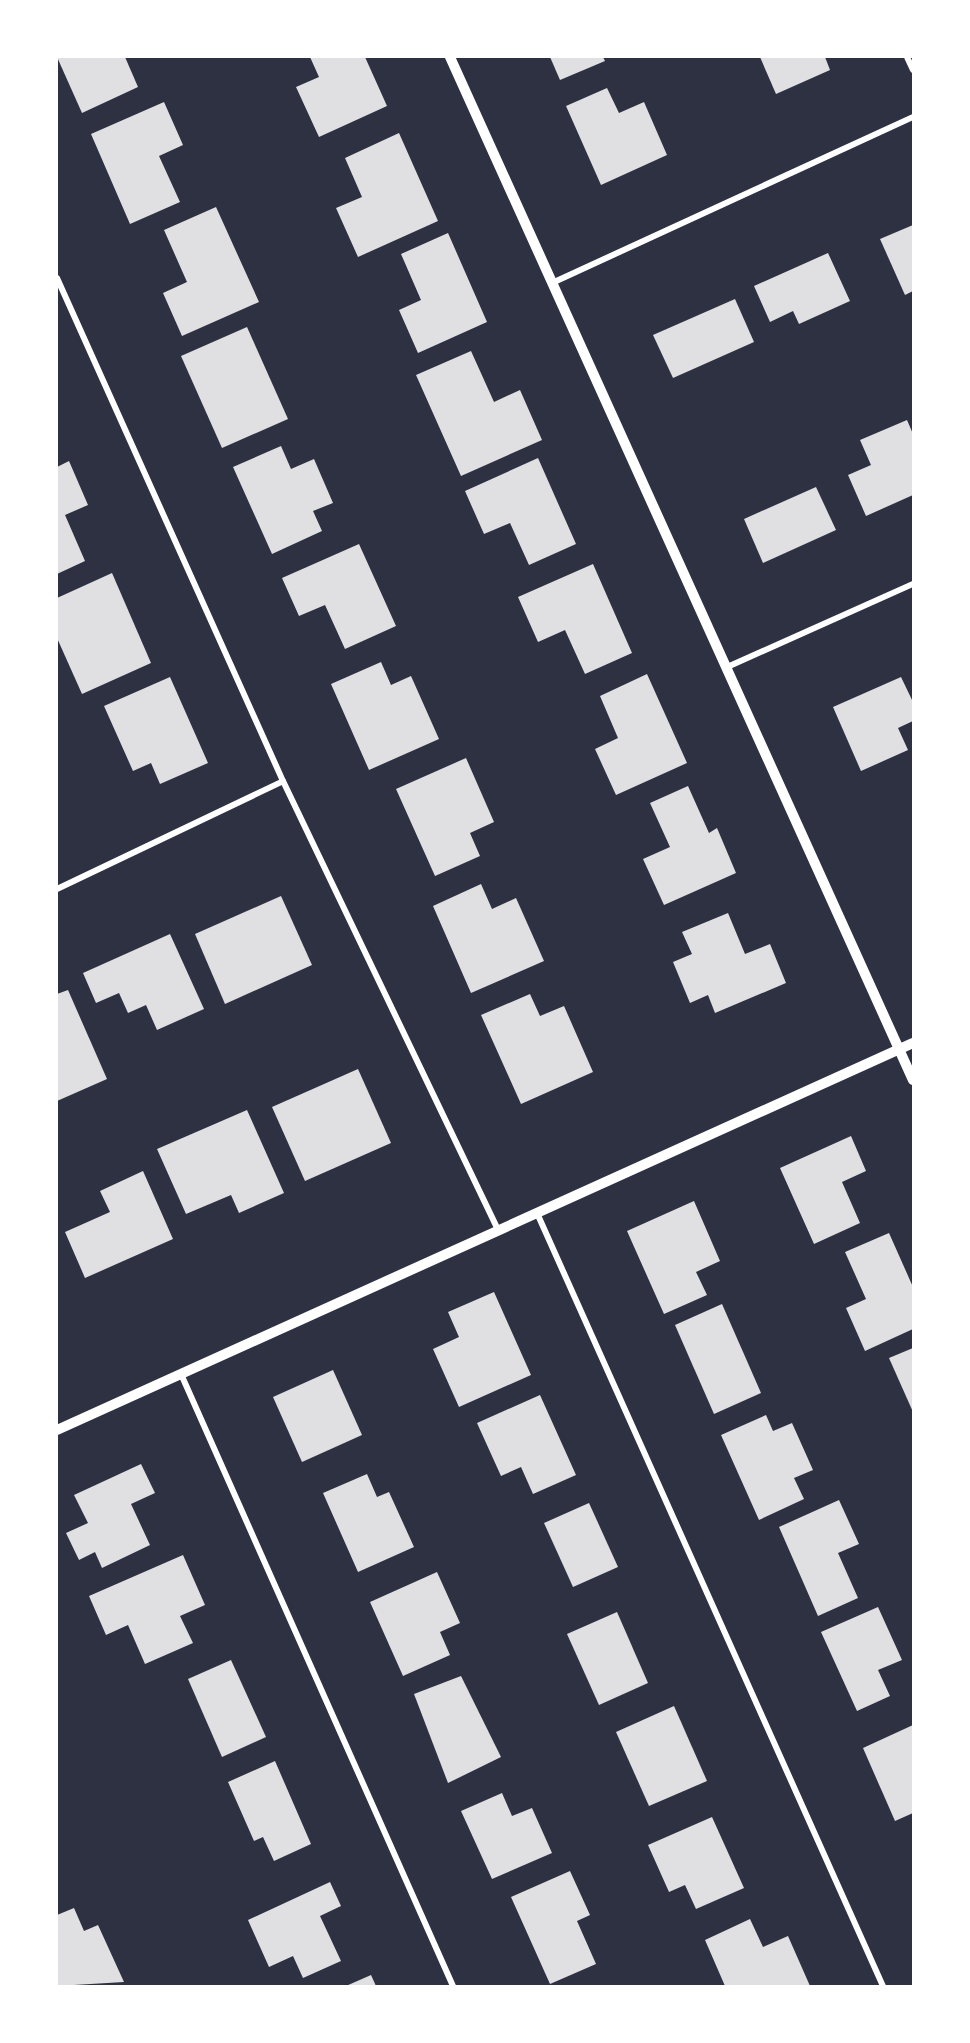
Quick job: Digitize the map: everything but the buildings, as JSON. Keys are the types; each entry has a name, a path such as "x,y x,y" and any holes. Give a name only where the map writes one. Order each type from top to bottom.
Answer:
{"street":[{"path":"450,57 913,1080"},
{"path":"907,57 913,69"},
{"path":"552,283 913,117"},
{"path":"57,278 283,781 498,1230"},
{"path":"725,668 913,584"},
{"path":"57,889 283,781"},
{"path":"57,1430 913,1043"},
{"path":"537,1213 883,1986"},
{"path":"181,1374 453,1986"}]}
